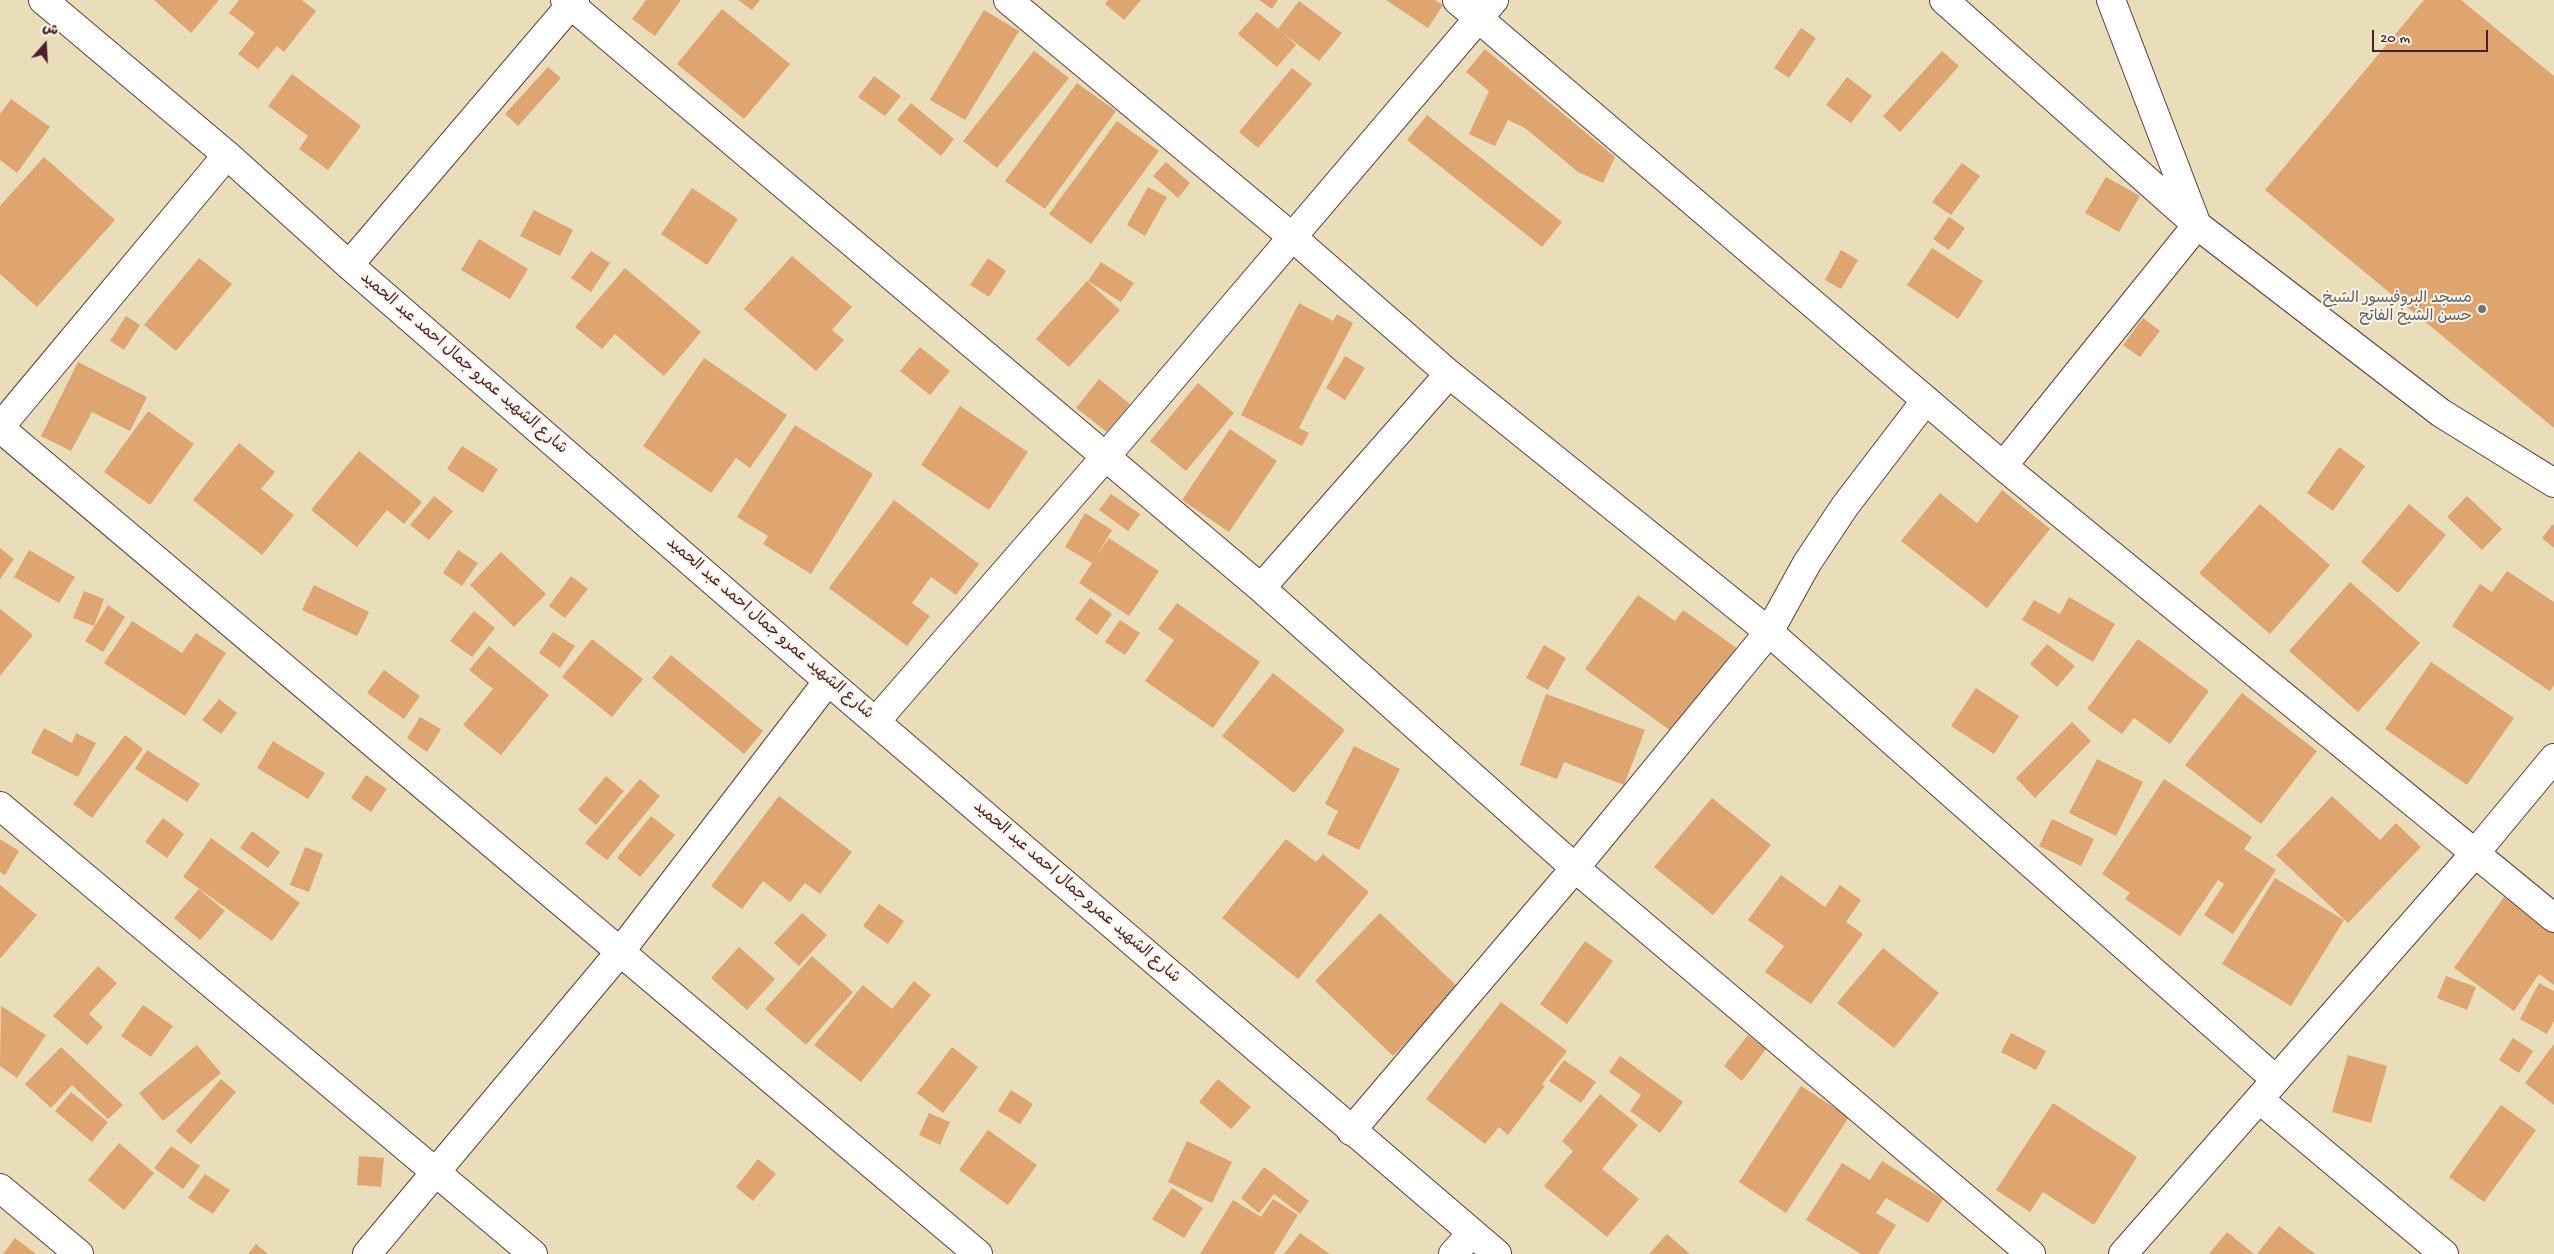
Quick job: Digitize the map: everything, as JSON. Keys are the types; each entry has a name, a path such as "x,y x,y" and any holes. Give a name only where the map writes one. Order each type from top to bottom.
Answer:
{"street":[{"name":"شارع الشهيد عمرو جمال احمد عبد الحميد","path":"44,0 227,155 349,265 828,681 1351,1131 1497,1254"},
{"path":"1008,0 1291,236 1449,374 1769,632 2444,1254"},
{"path":"1457,0 1486,9 1926,400 2003,466 2476,852 2554,918"},
{"path":"1944,0 2197,225 2441,413 2554,483"},
{"path":"2112,0 2197,225"},
{"path":"349,265 571,2 1261,588 1575,868 2031,1254"},
{"path":"876,721 1106,456 1291,236 1486,9"},
{"path":"227,155 0,428 978,1254"},
{"path":"2003,466 2197,225"},
{"path":"1261,588 1449,374"},
{"path":"1351,1131 1575,868 1769,632 1808,563 1845,506 1926,400"},
{"path":"367,1254 620,952 828,681"},
{"path":"2122,1254 2476,852 2554,758"},
{"path":"0,806 533,1254"},
{"path":"0,1188 79,1254"},
{"path":"1453,1254 1472,1233"}],"building":[{"path":"154,0 219,0 191,33"},
{"path":"239,0 302,0 316,11 284,52 277,46 258,69 238,54 255,33 229,13"},
{"path":"646,0 681,0 655,36 632,19"},
{"path":"738,0 760,0 752,10"},
{"path":"1108,0 1141,0 1124,20 1105,4"},
{"path":"1259,0 1278,0 1272,9"},
{"path":"1386,0 1435,0 1443,5 1428,28"},
{"name":"مسجد البروفيسور الشيخ حسن الشيخ الفاتح","path":"2424,0 2461,0 2554,76 2554,428 2265,190"},
{"path":"1299,1 1342,33 1319,61 1283,33 1296,45 1277,67 1238,34 1257,12 1278,29"},
{"path":"722,9 790,64 744,119 677,64"},
{"path":"984,10 1019,31 965,120 930,100"},
{"path":"1801,28 1816,38 1789,78 1774,68"},
{"path":"1485,49 1615,157 1603,183 1578,172 1525,128 1508,120 1495,146 1469,134 1489,91 1466,72"},
{"path":"1034,51 1069,78 997,168 963,141"},
{"path":"1942,51 1959,66 1900,132 1883,116"},
{"path":"548,67 561,78 518,126 505,114"},
{"path":"1292,68 1312,84 1258,148 1239,132"},
{"path":"292,74 361,126 328,170 299,149 308,136 268,106"},
{"path":"874,76 901,96 885,116 858,97"},
{"path":"1847,77 1872,96 1851,123 1826,105"},
{"path":"1077,83 1116,111 1045,209 1005,181"},
{"path":"11,99 50,127 17,173 0,160 0,114"},
{"path":"911,103 954,139 941,156 897,120"},
{"path":"1427,115 1562,222 1542,247 1407,140"},
{"path":"1117,121 1159,151 1091,244 1049,214"},
{"path":"44,157 115,220 37,307 0,274 0,206"},
{"path":"1166,162 1190,183 1178,198 1153,176"},
{"path":"1962,163 1980,176 1951,215 1932,202"},
{"path":"2106,177 2140,196 2119,232 2085,213"},
{"path":"1148,187 1167,197 1145,236 1127,225"},
{"path":"692,188 738,219 707,265 661,234"},
{"path":"534,210 573,230 560,256 520,236"},
{"path":"1949,217 1965,228 1949,250 1933,239"},
{"path":"479,239 528,269 510,299 461,270"},
{"path":"1932,248 1983,281 1958,319 1907,285"},
{"path":"1841,250 1858,260 1841,289 1825,280"},
{"path":"591,251 610,263 591,292 571,278"},
{"path":"792,256 852,307 832,330 844,340 816,371 744,309"},
{"path":"199,258 232,284 176,351 144,325"},
{"path":"988,258 1006,271 989,297 970,285"},
{"path":"1101,262 1134,283 1121,302 1088,281"},
{"path":"625,268 701,332 664,376 615,334 602,349 575,327"},
{"path":"1087,281 1120,310 1069,367 1036,339"},
{"path":"1299,303 1333,321 1337,314 1353,323 1299,428 1309,433 1302,446 1241,415"},
{"path":"126,316 140,325 124,350 110,341"},
{"path":"2143,318 2160,331 2140,357 2123,345"},
{"path":"920,347 950,371 930,395 900,371"},
{"path":"1345,356 1365,368 1345,400 1326,388"},
{"path":"704,358 787,415 750,468 736,458 711,493 643,446"},
{"path":"78,362 147,397 130,431 92,412 71,451 41,436"},
{"path":"1099,379 1130,404 1107,432 1076,408"},
{"path":"1198,383 1234,413 1186,471 1150,441"},
{"path":"960,406 1028,452 989,510 921,465"},
{"path":"148,411 194,444 150,505 104,472"},
{"path":"795,425 873,474 811,574 763,544 768,536 737,517"},
{"path":"1230,429 1277,461 1229,532 1182,500"},
{"path":"239,443 275,472 261,489 294,515 262,555 193,500"},
{"path":"462,446 498,469 483,493 447,469"},
{"path":"2339,447 2365,466 2333,511 2307,493"},
{"path":"359,451 422,502 404,524 387,510 357,547 311,510"},
{"path":"2002,490 2050,529 1987,608 1901,541 1940,493 1977,523"},
{"path":"1111,494 1140,514 1128,531 1099,510"},
{"path":"434,496 453,511 429,540 410,525"},
{"path":"2467,496 2502,529 2482,550 2447,517"},
{"path":"894,500 979,564 956,595 931,577 912,603 930,616 907,646 829,588"},
{"path":"2260,504 2330,565 2270,634 2199,573"},
{"path":"2409,504 2446,535 2398,593 2361,562"},
{"path":"1085,513 1112,530 1096,557 1109,538 1159,571 1129,616 1079,583 1092,563 1065,547"},
{"path":"2553,524 2554,526 2554,548 2542,538"},
{"path":"0,548 14,559 0,579"},
{"path":"29,550 75,577 59,603 14,577"},
{"path":"458,550 478,563 462,586 443,573"},
{"path":"501,552 546,594 514,627 470,585"},
{"path":"2507,571 2554,602 2554,685 2550,691 2452,626 2480,584 2492,592"},
{"path":"571,576 588,589 565,618 549,606"},
{"path":"2350,582 2420,643 2358,712 2289,651"},
{"path":"314,585 369,612 357,636 302,610"},
{"path":"84,591 104,599 94,626 73,618"},
{"path":"1638,595 1675,621 1683,610 1738,649 1675,734 1585,669"},
{"path":"2069,597 2115,624 2093,662 2022,620 2034,600 2060,614"},
{"path":"1090,598 1112,614 1097,635 1075,619"},
{"path":"1177,603 1260,662 1213,728 1145,681 1174,640 1158,629"},
{"path":"108,605 125,617 103,652 85,641"},
{"path":"0,609 33,635 0,676"},
{"path":"474,611 495,628 472,657 450,641"},
{"path":"1120,620 1140,633 1125,655 1105,642"},
{"path":"132,621 182,653 196,633 226,653 185,716 104,663"},
{"path":"553,632 575,646 560,668 539,653"},
{"path":"592,639 643,679 612,717 562,677"},
{"path":"2138,639 2209,691 2170,744 2134,718 2122,734 2087,709"},
{"path":"2047,644 2075,666 2057,687 2030,664"},
{"path":"1544,645 1566,658 1548,690 1526,678"},
{"path":"489,646 549,695 501,755 463,725 493,689 469,670"},
{"path":"671,655 763,731 744,754 652,678"},
{"path":"2431,662 2514,718 2467,785 2385,729"},
{"path":"384,670 420,696 404,719 367,693"},
{"path":"1273,673 1345,730 1294,793 1222,736"},
{"path":"1976,688 2019,716 1994,754 1951,726"},
{"path":"2242,693 2317,751 2261,824 2185,765"},
{"path":"1546,694 1645,730 1624,785 1564,762 1557,779 1520,765"},
{"path":"219,699 237,713 221,734 202,720"},
{"path":"420,717 441,729 427,752 407,738"},
{"path":"2072,722 2091,741 2035,798 2016,778"},
{"path":"44,728 72,743 76,733 96,743 78,777 31,753"},
{"path":"125,735 143,749 92,818 73,804"},
{"path":"273,741 325,773 308,799 257,768"},
{"path":"1354,746 1400,769 1359,850 1327,834 1338,811 1325,804"},
{"path":"147,750 200,784 187,802 135,769"},
{"path":"2097,759 2143,782 2116,836 2069,813"},
{"path":"366,775 387,789 371,812 351,798"},
{"path":"606,776 624,791 596,825 578,810"},
{"path":"640,779 660,796 607,860 585,843"},
{"path":"2164,779 2252,837 2244,849 2276,870 2233,934 2204,915 2224,884 2218,880 2180,936 2125,899 2130,893 2102,874"},
{"path":"779,796 852,852 820,894 805,883 790,902 763,881 742,909 711,886"},
{"path":"2332,796 2380,840 2396,823 2421,847 2348,923 2276,855"},
{"path":"1712,798 1771,845 1713,915 1654,867"},
{"path":"651,816 675,835 640,877 617,858"},
{"path":"163,818 184,834 167,858 145,842"},
{"path":"2052,819 2094,839 2081,866 2039,846"},
{"path":"252,831 280,852 268,868 240,848"},
{"path":"211,838 300,903 272,941 183,877"},
{"path":"0,839 19,851 5,875 0,872"},
{"path":"1286,839 1316,862 1323,854 1369,892 1298,979 1222,918"},
{"path":"305,847 323,854 309,892 290,885"},
{"path":"1781,875 1825,907 1840,885 1861,900 1846,922 1863,934 1811,1004 1765,972 1784,946 1748,920"},
{"path":"2275,878 2344,920 2291,1006 2222,964"},
{"path":"0,885 37,915 0,959"},
{"path":"199,889 225,911 200,940 174,918"},
{"path":"2504,897 2554,932 2554,985 2539,974 2514,1011 2454,968"},
{"path":"879,904 904,921 888,944 863,926"},
{"path":"802,913 827,935 799,966 774,943"},
{"path":"1380,913 1459,988 1393,1056 1315,981"},
{"path":"1585,941 1613,961 1567,1024 1540,1004"},
{"path":"739,947 775,979 747,1010 711,978"},
{"path":"1883,948 1939,993 1894,1048 1837,1003"},
{"path":"812,956 853,992 806,1045 765,1009"},
{"path":"98,966 117,983 89,1014 103,1027 87,1045 53,1016"},
{"path":"2446,976 2476,987 2467,1010 2437,998"},
{"path":"914,981 931,995 861,1082 814,1045 863,985 892,1009"},
{"path":"2539,983 2554,991 2554,1021 2547,1034 2520,1019"},
{"path":"1501,1002 1567,1051 1542,1084 1545,1086 1508,1135 1499,1127 1485,1144 1426,1099"},
{"path":"143,1005 173,1026 151,1057 121,1036"},
{"path":"1,1006 46,1035 17,1078 0,1066"},
{"path":"2011,1033 2046,1051 2036,1070 2001,1052"},
{"path":"1748,1035 1766,1049 1742,1081 1724,1066"},
{"path":"2513,1038 2533,1051 2519,1073 2499,1060"},
{"path":"2554,1044 2554,1105 2525,1083"},
{"path":"197,1045 221,1073 163,1121 139,1093"},
{"path":"61,1047 123,1105 108,1119 72,1085 51,1108 25,1084"},
{"path":"952,1047 978,1067 943,1113 917,1093"},
{"path":"2348,1055 2387,1066 2371,1123 2332,1112"},
{"path":"1620,1056 1683,1102 1660,1133 1630,1111 1641,1095 1609,1072"},
{"path":"1564,1060 1596,1082 1581,1103 1549,1081"},
{"path":"221,1079 236,1092 191,1144 176,1131"},
{"path":"1218,1079 1251,1107 1231,1129 1199,1102"},
{"path":"1801,1086 1849,1117 1786,1213 1739,1182"},
{"path":"1011,1090 1033,1104 1020,1124 998,1111"},
{"path":"71,1092 108,1122 92,1142 55,1111"},
{"path":"1600,1094 1638,1125 1602,1169 1639,1199 1607,1237 1544,1186 1573,1151 1562,1141"},
{"path":"2053,1103 2137,1157 2094,1225 2043,1192 2030,1212 1996,1190"},
{"path":"2501,1105 2536,1130 2484,1202 2449,1177"},
{"path":"929,1113 950,1122 940,1145 919,1135"},
{"path":"988,1130 1037,1165 1008,1205 959,1170"},
{"path":"1187,1141 1232,1162 1212,1203 1168,1182"},
{"path":"119,1143 154,1173 124,1210 88,1180"},
{"path":"171,1146 200,1166 183,1189 154,1168"},
{"path":"359,1156 384,1158 381,1187 357,1185"},
{"path":"758,1159 776,1174 753,1201 736,1187"},
{"path":"1882,1161 1943,1199 1928,1223 1886,1198 1876,1213 1896,1225 1878,1254 1861,1254 1806,1220 1842,1163 1870,1180"},
{"path":"1264,1167 1309,1201 1300,1214 1274,1194 1259,1213 1241,1198"},
{"path":"205,1174 230,1190 213,1214 188,1198"},
{"path":"1172,1188 1203,1208 1184,1238 1152,1219"},
{"path":"1273,1199 1298,1215 1274,1254 1200,1254 1233,1200 1261,1217"},
{"path":"2279,1226 2315,1254 2257,1254"},
{"path":"2227,1232 2254,1254 2209,1254"},
{"path":"1300,1233 1330,1254 1284,1254"},
{"path":"1667,1234 1690,1254 1649,1254"},
{"path":"15,1238 36,1254 3,1254"},
{"path":"256,1244 268,1254 248,1254"}],"place":[{"name":"مسجد البروفيسور الشيخ حسن الشيخ الفاتح","path":"2482,309"}]}
